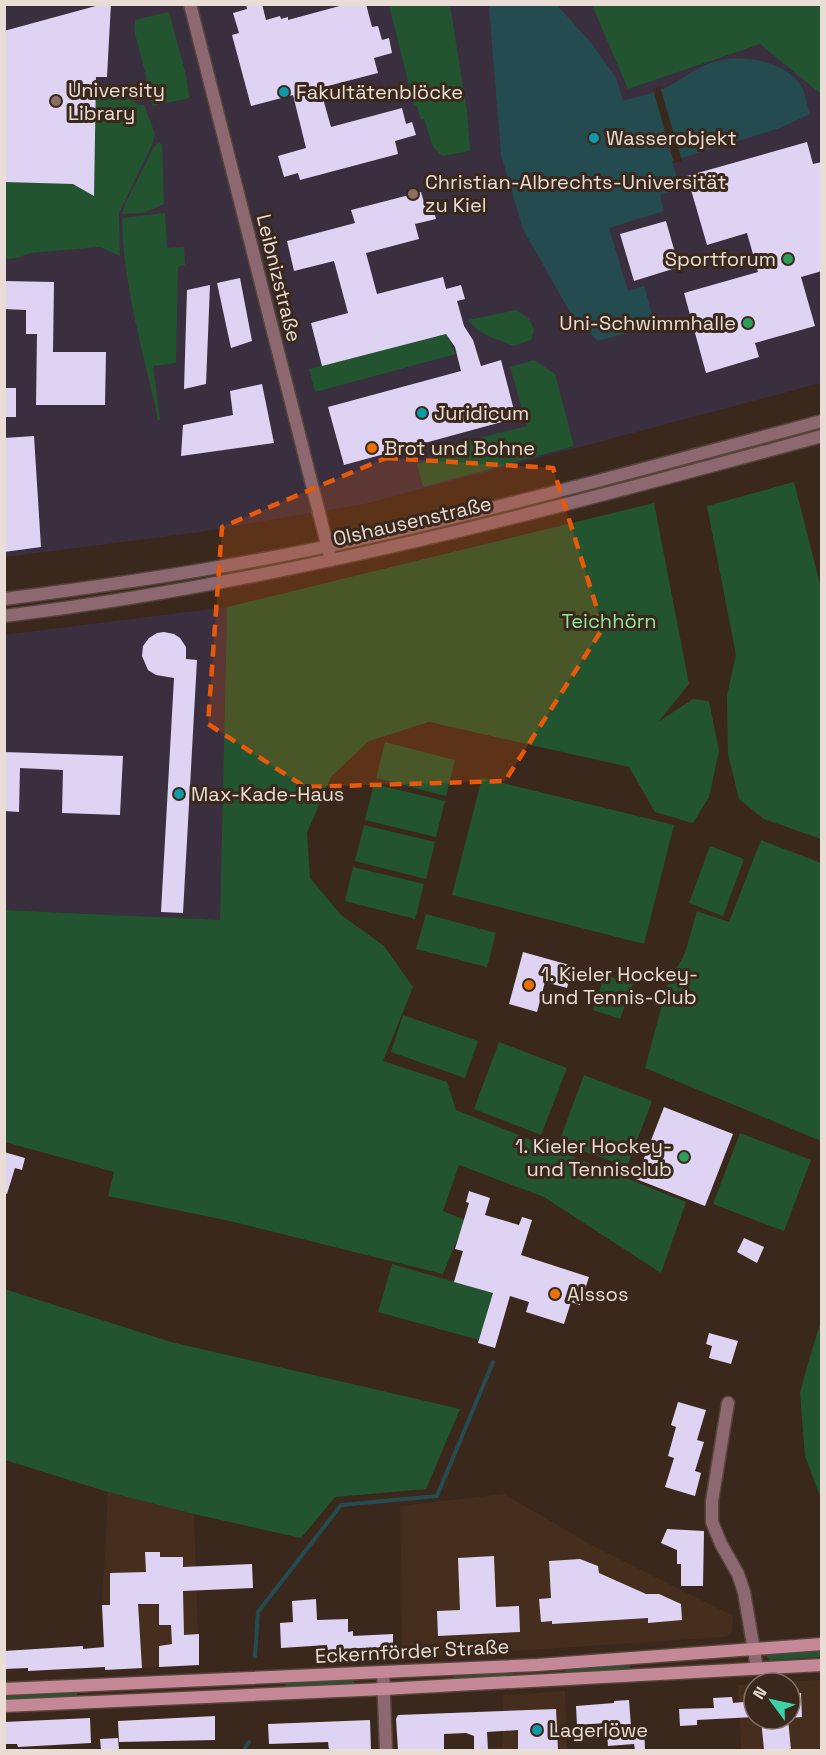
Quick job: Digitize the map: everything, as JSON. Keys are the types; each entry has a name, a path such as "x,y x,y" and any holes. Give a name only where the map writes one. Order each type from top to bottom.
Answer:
{"main road":[{"name":"Eckernförder Straße","path":"4,1689 537,1665 822,1644"},
{"name":"Eckernförder Straße","path":"4,1706 384,1689 822,1665"}],"street":[{"name":"Leibnizstraße","path":"190,4 331,561"},
{"name":"Olshausenstraße","path":"4,599 232,565 327,546 604,479 822,421"},
{"name":"Olshausenstraße","path":"4,616 217,584 331,561 421,541 822,436"},
{"path":"728,1403 714,1492 712,1522 738,1574 744,1592 758,1668"},
{"path":"383,1673 386,1750"}],"highlighted area":[{"path":"386,458 553,468 603,628 505,781 305,787 208,724 222,527"}],"shaded area":[{"name":"Christian-Albrechts-Universität zu Kiel","path":"4,5 821,5 821,383 365,504 193,533 5,557"},
{"path":"227,607 220,920 5,910 4,635"},
{"path":"108,1492 194,1514 199,1665 105,1670 102,1605"},
{"path":"504,1494 595,1547 733,1616 732,1631 726,1637 402,1658 400,1506"},
{"path":"821,1680 821,1750 741,1750 738,1685 742,1685 742,1731 802,1731 802,1681"},
{"path":"565,1691 567,1750 441,1750 503,1747 503,1695"}],"green space":[{"path":"389,5 450,5 467,112 470,151 442,156 433,147 424,119 421,120 417,106 414,106"},
{"path":"592,5 821,5 821,94 760,44 628,89"},
{"path":"169,12 186,75 189,98 153,106 134,30 135,20"},
{"path":"119,86 138,105 144,105 155,134 152,145 119,213 120,256 100,247 30,253 17,258 5,259 5,182 79,184 93,196 96,92"},
{"path":"159,142 162,145 164,204 143,213 122,214 154,147"},
{"path":"165,213 167,248 184,247 185,265 178,267 176,363 153,366 160,420 158,420 130,295 122,218"},
{"path":"516,310 529,319 534,330 531,340 513,346 484,334 468,320"},
{"path":"446,334 456,354 315,392 309,369"},
{"path":"534,360 555,374 574,446 423,487 417,464 444,456 443,447 527,426 510,367"},
{"path":"794,482 821,588 821,839 764,819 739,799 728,754 727,695 736,655 707,506"},
{"name":"Teichhörn","path":"654,503 689,684 658,722 693,699 709,701 719,751 709,797 693,823 655,812 629,767 429,722 369,741 331,777 307,833 310,878 341,915 384,946 413,987 383,1061 447,1082 456,1110 686,1202 661,1273 544,1197 459,1165 443,1211 465,1220 443,1274 230,1221 108,1196 114,1172 5,1142 4,910 220,920 227,607"},
{"path":"385,742 455,760 446,796 376,778"},
{"path":"482,778 674,825 644,944 452,895"},
{"path":"374,784 445,801 436,837 365,820"},
{"path":"364,825 435,842 426,879 355,861"},
{"path":"761,840 821,863 821,1141 645,1068 667,986 685,953 697,911 729,922"},
{"path":"710,846 744,859 723,916 689,903"},
{"path":"353,867 424,884 415,919 345,901"},
{"path":"426,914 496,933 487,967 416,949"},
{"path":"605,975 633,984 620,1019 593,1010"},
{"path":"403,1015 478,1041 465,1078 391,1052"},
{"path":"499,1042 567,1068 541,1135 474,1109"},
{"path":"584,1075 652,1101 627,1167 559,1142"},
{"path":"740,1133 811,1160 784,1231 713,1204"},
{"path":"392,1264 493,1293 479,1340 378,1312"},
{"path":"4,1289 171,1342 460,1409 426,1489 335,1497 301,1538 108,1492 5,1460"},
{"path":"821,1321 822,1499 805,1456 800,1393"},
{"path":"821,1650 821,1657 770,1660 766,1657 769,1655"},
{"path":"630,1666 629,1670 567,1674 565,1671 567,1669"},
{"path":"514,1673 513,1677 453,1678 454,1675"},
{"path":"353,1680 354,1683 287,1687 285,1685 287,1683"},
{"path":"75,1692 77,1696 5,1700 5,1696"}],"water":[{"path":"489,5 557,5 592,44 616,78 623,101 663,89 696,69 719,60 746,59 772,64 794,77 802,87 810,114 780,128 672,161 680,189 660,195 664,211 609,228 628,291 644,286 655,325 598,341 571,314 523,229 501,155"}],"pier":[{"path":"660,87 682,161 674,163 653,89"}],"building":[{"name":"University Library","path":"103,4 111,4 107,77 96,77 94,196 73,184 4,182 4,31"},
{"name":"Fakultätenblöcke","path":"246,4 262,4 266,20 280,16 281,19 288,17 288,20 347,4 366,4 372,27 378,26 382,40 389,38 392,53 374,58 378,73 320,88 331,127 402,108 406,124 412,122 416,135 395,141 398,154 300,180 298,173 284,177 278,156 306,148 293,95 251,106 232,35 239,33 233,13 247,9"},
{"name":"Sportforum","path":"807,142 813,164 822,162 822,271 801,277 815,326 755,343 759,357 706,373 684,293 758,272 747,233 707,245 687,176"},
{"path":"421,192 425,206 432,204 436,219 415,224 419,239 366,253 377,294 443,277 446,289 461,285 465,299 457,301 464,326 473,340 481,366 501,360 516,418 344,465 328,407 461,371 455,347 446,334 322,366 311,323 348,313 334,261 294,271 287,241 355,223 351,210"},
{"path":"666,221 679,267 634,281 620,234"},
{"path":"240,278 252,341 231,348 217,283"},
{"path":"4,281 54,282 53,352 106,352 105,405 36,405 37,334 26,334 26,310 4,309"},
{"path":"210,285 206,384 184,389 187,290"},
{"path":"262,384 274,443 181,456 183,425 233,415 230,391"},
{"path":"4,388 16,388 16,417 4,417"},
{"path":"34,436 41,547 4,552 4,438"},
{"name":"Max-Kade-Haus","path":"164,632 180,638 186,647 186,659 197,660 183,913 161,912 174,678 156,675 148,670 142,656 143,646 149,638"},
{"path":"4,752 123,756 120,815 62,813 63,770 20,768 19,812 4,811"},
{"name":"1. Kieler Hockey- und Tennis-Club","path":"523,952 573,966 567,988 545,982 537,1012 509,1004"},
{"name":"1. Kieler Hockey- und Tennisclub","path":"664,1107 733,1134 705,1206 636,1179"},
{"path":"4,1152 25,1158 22,1170 15,1168 7,1194 4,1193"},
{"path":"469,1191 490,1198 485,1215 519,1225 522,1217 532,1220 521,1255 589,1277 580,1305 571,1302 564,1324 526,1312 529,1302 510,1296 495,1348 478,1343 493,1293 454,1282 463,1251 455,1249 469,1203 466,1202"},
{"path":"744,1238 764,1247 757,1263 737,1252"},
{"path":"709,1333 738,1341 731,1364 709,1358 712,1346 706,1344"},
{"path":"678,1402 706,1410 697,1440 704,1442 695,1471 701,1473 695,1496 665,1487 674,1458 668,1456 676,1427 671,1425"},
{"path":"667,1529 704,1531 703,1586 681,1586 681,1564 677,1564 677,1550 661,1543"},
{"path":"145,1552 160,1552 160,1557 183,1557 183,1567 252,1564 253,1588 183,1591 184,1635 199,1634 199,1665 159,1667 159,1646 172,1644 171,1625 159,1625 159,1604 138,1604 142,1668 105,1670 105,1667 28,1671 28,1668 4,1669 4,1651 83,1646 83,1649 104,1647 102,1605 110,1605 110,1573 146,1572"},
{"path":"494,1556 496,1607 519,1606 520,1632 438,1636 437,1611 460,1610 458,1558"},
{"path":"580,1559 598,1566 599,1573 646,1594 659,1594 681,1604 682,1620 648,1623 648,1618 552,1624 552,1621 541,1622 539,1599 551,1598 549,1561"},
{"path":"316,1599 317,1620 348,1619 348,1632 353,1631 353,1636 393,1634 393,1654 361,1655 361,1648 327,1650 327,1645 281,1648 280,1623 293,1622 292,1601"},
{"path":"732,1697 733,1703 742,1702 742,1718 697,1720 697,1725 680,1726 679,1709 714,1708 713,1698"},
{"path":"629,1700 631,1726 644,1725 645,1750 635,1750 634,1744 608,1746 606,1723 577,1725 576,1706"},
{"path":"556,1709 558,1750 518,1750 518,1730 487,1732 488,1750 474,1750 474,1736 466,1733 444,1734 444,1750 398,1750 396,1719 398,1715"},
{"path":"215,1716 215,1740 119,1742 118,1721"},
{"path":"90,1718 91,1743 18,1747 17,1744 4,1744 4,1722"},
{"path":"370,1720 371,1750 329,1750 328,1742 269,1744 268,1724"},
{"path":"762,1731 789,1731 791,1750 764,1750"},
{"path":"118,1738 119,1750 101,1750 100,1739"}],"waterway":[{"path":"255,1656 258,1612 341,1505 437,1496 493,1362"},
{"path":"244,1750 249,1742"}],"place":[{"name":"Fakultätenblöcke","path":"284,92"},
{"name":"University Library","path":"56,101"},
{"name":"Wasserobjekt","path":"594,138"},
{"name":"Christian-Albrechts-Universität zu Kiel","path":"413,194"},
{"name":"Sportforum","path":"788,259"},
{"name":"Uni-Schwimmhalle","path":"748,323"},
{"name":"Juridicum","path":"422,413"},
{"name":"Brot und Bohne","path":"372,448"},
{"name":"Max-Kade-Haus","path":"179,794"},
{"name":"1. Kieler Hockey- und Tennis-Club","path":"529,985"},
{"name":"1. Kieler Hockey- und Tennisclub","path":"684,1157"},
{"name":"Alssos","path":"555,1294"},
{"name":"Lagerlöwe","path":"537,1730"}]}
